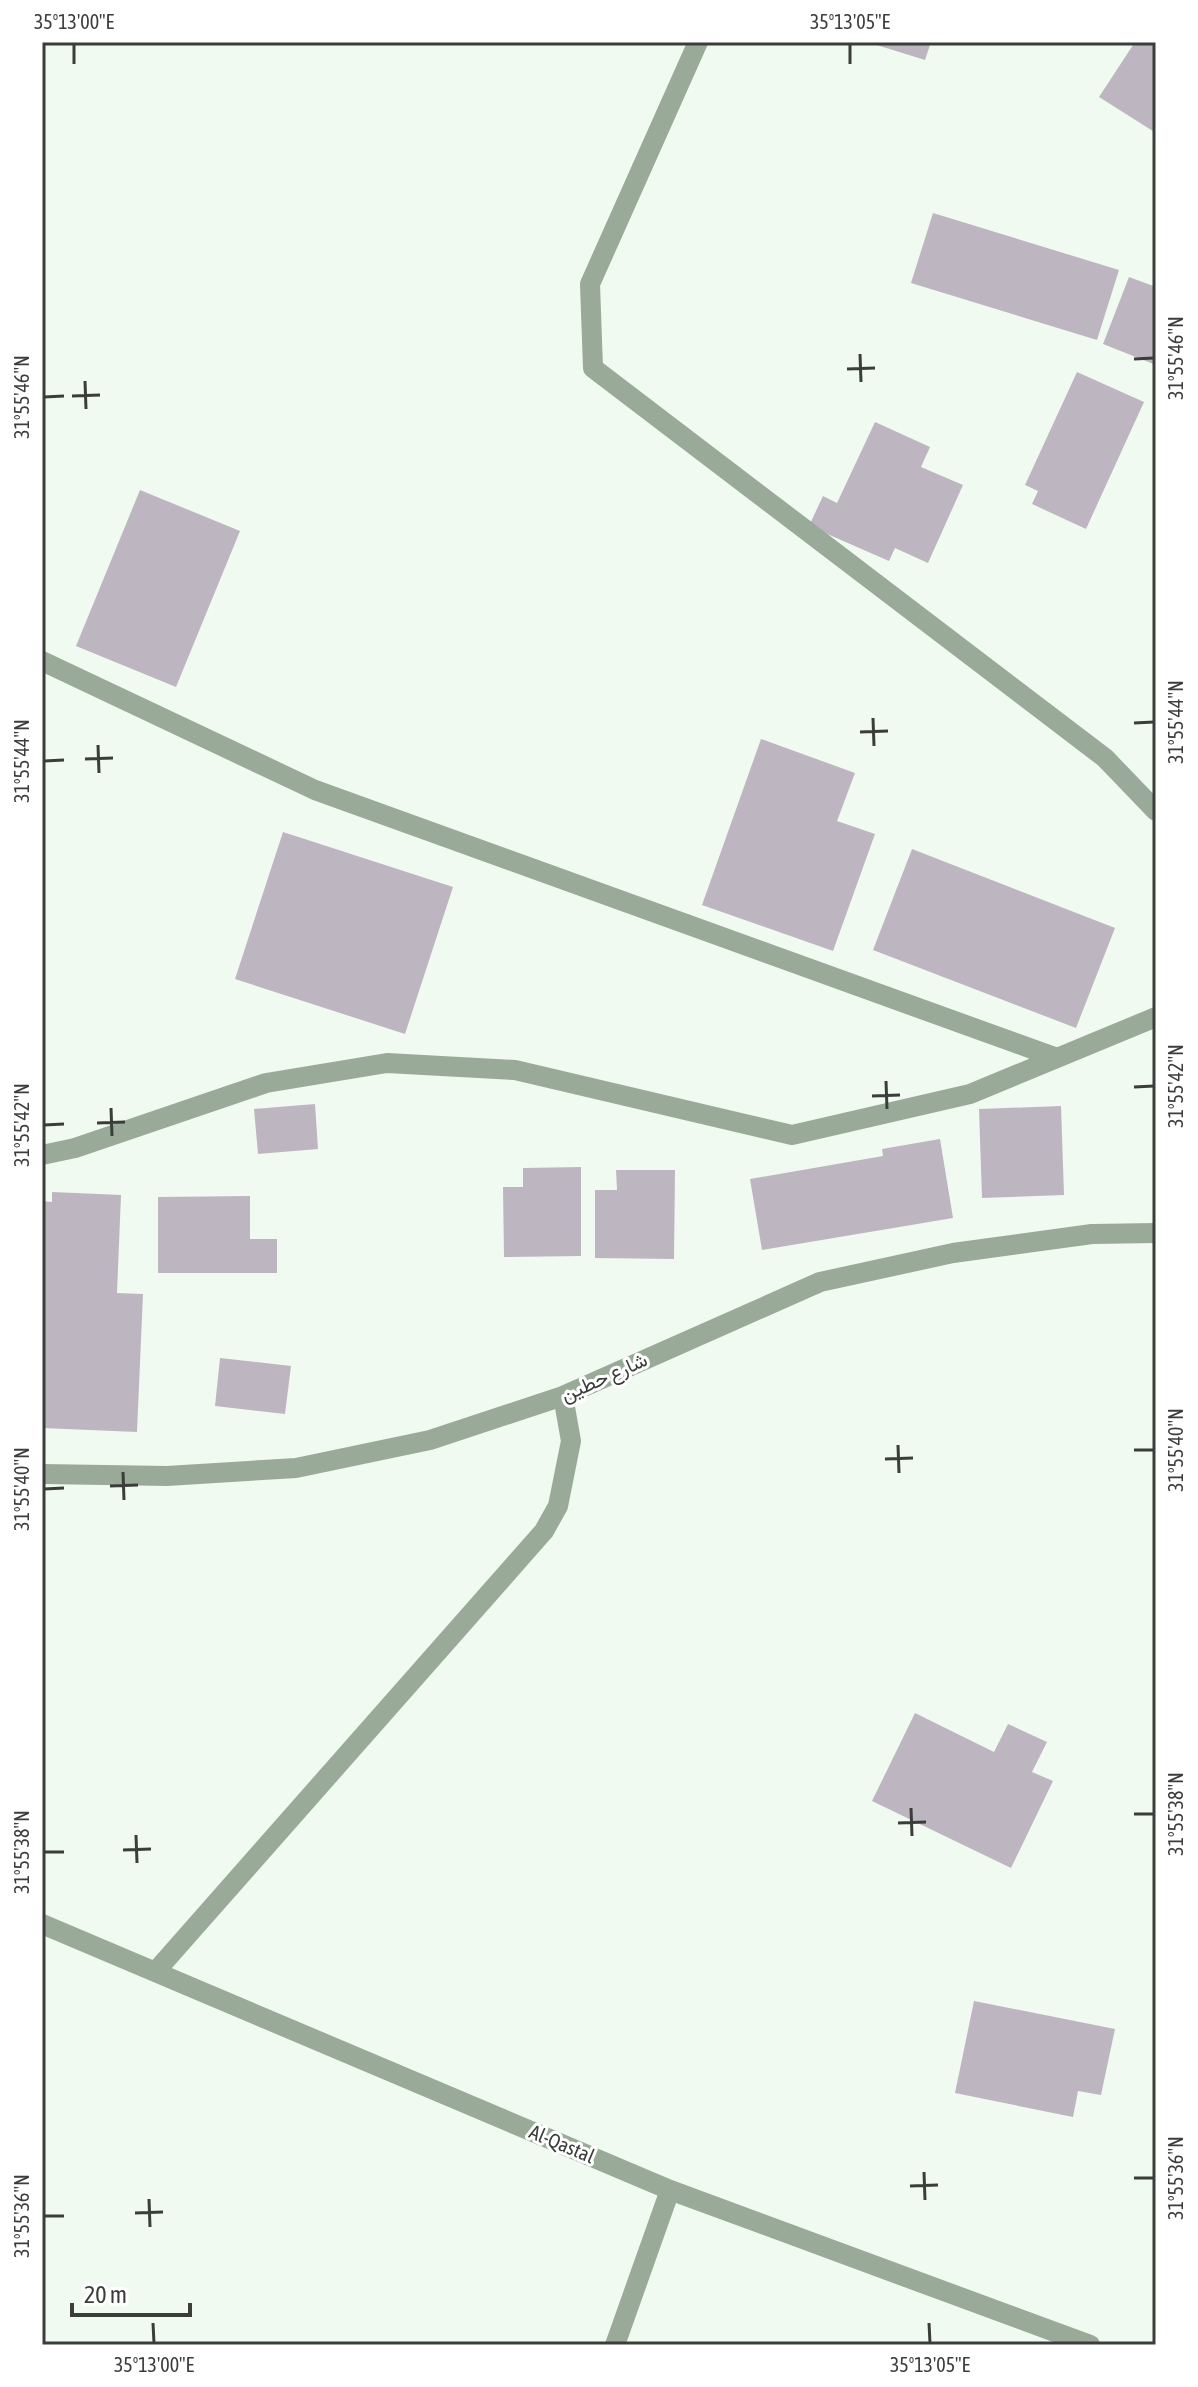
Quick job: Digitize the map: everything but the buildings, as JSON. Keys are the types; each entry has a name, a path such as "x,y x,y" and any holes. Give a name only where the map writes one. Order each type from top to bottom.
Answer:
{"street":[{"path":"698,42 590,284 593,368 1105,758 1156,811"},
{"path":"42,661 315,790 1057,1058"},
{"path":"42,1155 75,1148 266,1083 387,1063 515,1070 792,1135 970,1094 1156,1017"},
{"name":"شارع حطين","path":"42,1474 167,1476 296,1468 430,1440 563,1396 820,1282 953,1253 1092,1234 1156,1233"},
{"path":"156,1971 544,1531 558,1506 571,1441 563,1396"},
{"name":"Al-Qastal","path":"42,1924 670,2190 1090,2345"},
{"path":"615,2345 670,2190"}]}
